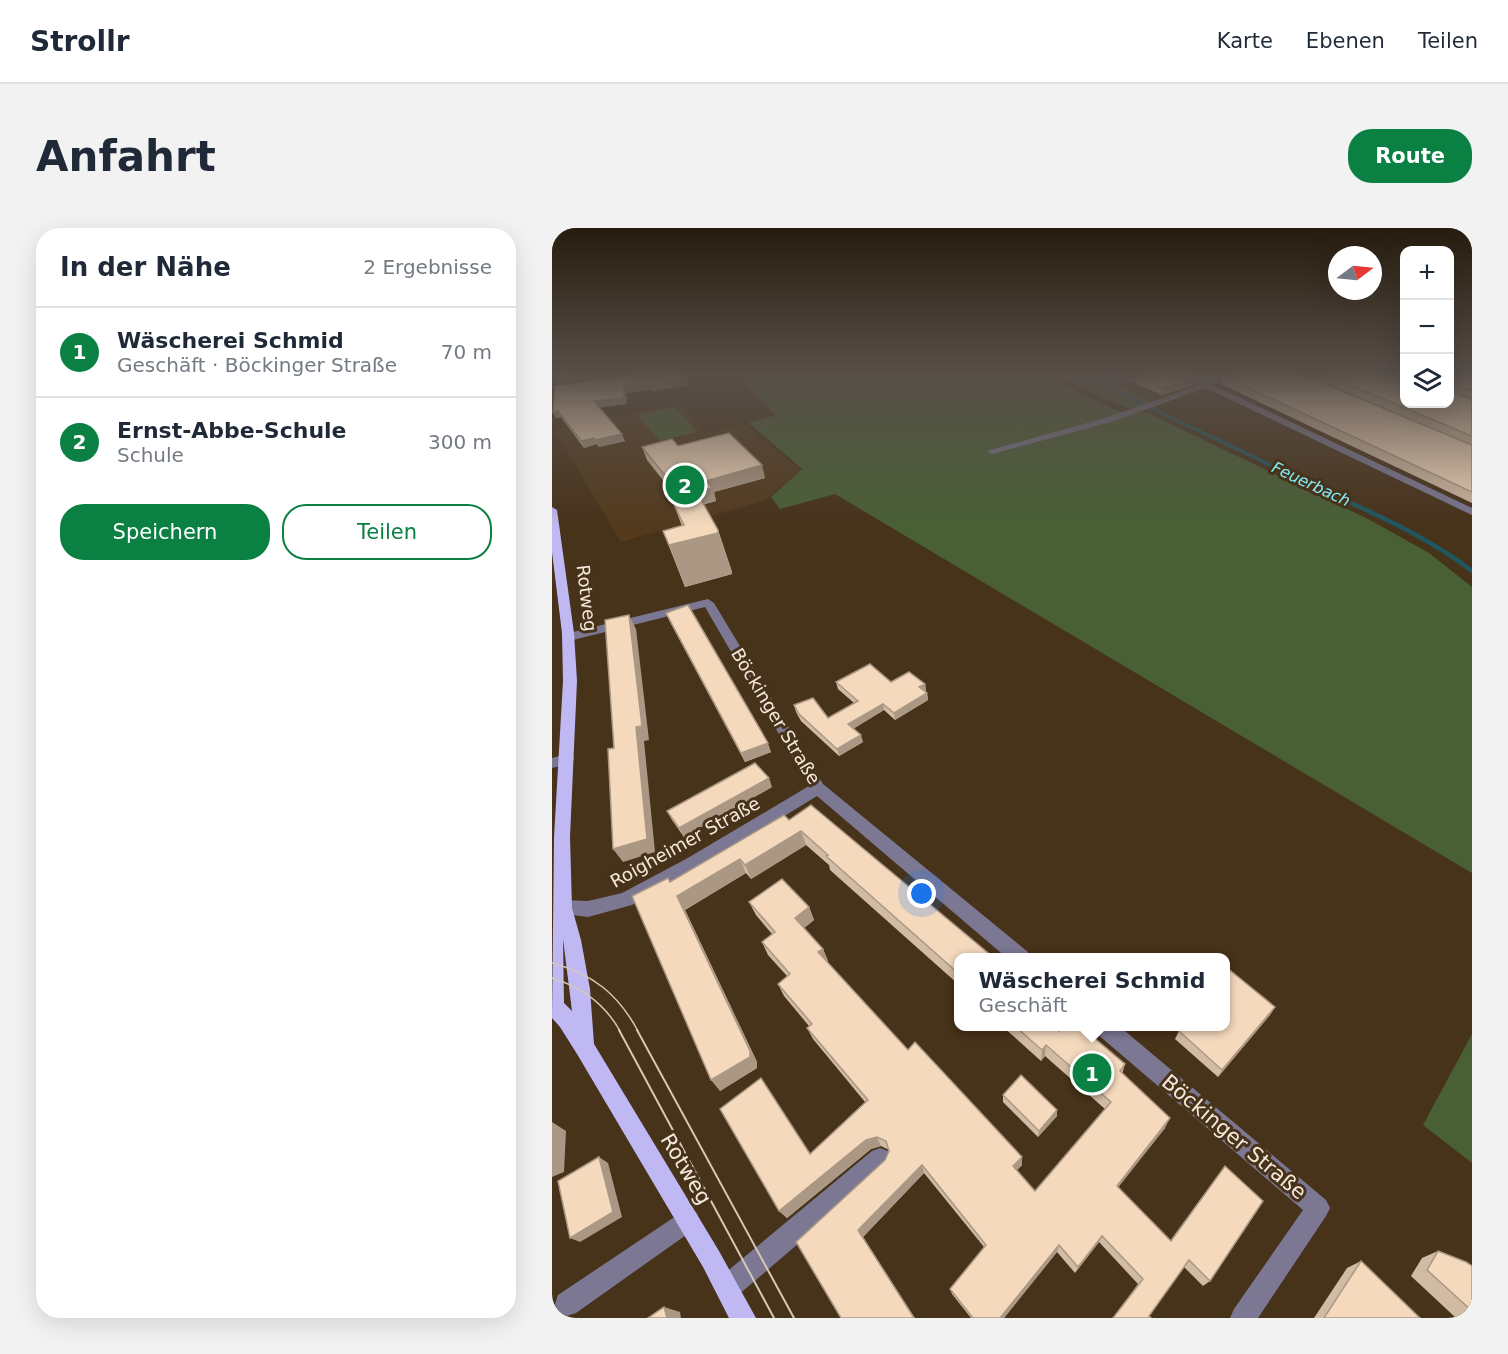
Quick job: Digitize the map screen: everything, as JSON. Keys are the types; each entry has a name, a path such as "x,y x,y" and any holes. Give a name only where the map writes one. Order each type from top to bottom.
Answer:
{"main road":[{"name":"Rotweg","path":"552,510 568,637 560,761 562,837 558,914 552,944 553,1006 567,1020 584,1047 728,1287 743,1318"},
{"name":"Rotweg","path":"558,914 572,940 580,989 584,1047"}],"street":[{"path":"992,451 1090,425"},
{"path":"1289,425 1472,512"},
{"name":"Böckinger Straße","path":"568,637 708,603 818,788 1016,953"},
{"name":"Roigheimer Straße","path":"558,914 626,900 692,864 818,788"},
{"name":"Böckinger Straße","path":"1109,1031 1318,1208 1243,1318"},
{"path":"728,1287 880,1159"},
{"path":"567,1304 688,1220"}],"shaded area":[{"path":"571,425 698,425 705,433 744,425 800,470 766,500 621,542 554,429"}],"green space":[{"path":"646,425 690,425 697,432 660,441"},
{"path":"751,425 1173,425 1370,520 1429,553 1472,587 1472,873 835,494 780,509 771,497 802,469"},
{"path":"1472,1034 1472,1163 1423,1125"}],"building":[{"path":"569,425 614,425 622,434 596,440 594,438 581,441"},
{"path":"1328,425 1424,425 1472,445 1472,492"},
{"path":"1445,425 1472,425 1472,436"},
{"path":"729,433 762,465 706,481 712,488 682,496 642,447 672,439 678,446"},
{"path":"700,498 718,533 669,545 663,531 684,525 674,505"},
{"path":"688,605 768,743 741,753 666,613"},
{"path":"629,615 642,726 636,727 647,839 613,849 608,749 614,748 605,620"},
{"path":"870,664 891,682 909,672 925,684 919,687 927,693 894,713 883,704 848,724 861,735 837,749 799,714 794,705 813,698 828,718 858,701 836,682"},
{"path":"755,763 769,778 679,828 667,811"},
{"path":"811,805 988,953 954,953 954,969 801,831 745,865 740,859 677,896 750,1051 750,1057 711,1080 632,896 668,878 670,882 784,815 789,820"},
{"path":"782,879 809,907 795,918 823,949 818,952 908,1050 915,1042 1022,1157 1013,1166 1035,1191 1111,1102 1046,1045 1042,1050 1021,1031 1086,1031 1125,1064 1120,1071 1170,1118 1117,1186 1171,1241 1225,1166 1263,1201 1210,1281 1189,1260 1149,1316 1151,1318 1113,1318 1143,1279 1102,1236 1078,1267 1059,1245 1000,1318 973,1318 950,1289 986,1245 922,1165 858,1230 914,1318 841,1318 796,1242 885,1160 889,1151 886,1141 877,1137 866,1140 779,1211 720,1109 761,1078 810,1154 868,1100 807,1028 812,1024 778,984 790,974 762,942 775,932 749,902"},
{"path":"1230,970 1275,1007 1222,1070 1179,1031 1230,1031"},
{"path":"1021,1075 1057,1110 1039,1131 1003,1095"},
{"path":"599,1157 613,1212 570,1238 558,1181"},
{"path":"1438,1251 1472,1266 1472,1311 1427,1270"},
{"path":"1361,1261 1420,1318 1324,1318"},
{"path":"664,1307 667,1318 648,1318"}],"waterway":[{"name":"Feuerbach","path":"1186,425 1314,486"},
{"name":"Feuerbach","path":"1311,484 1414,534 1472,571"}],"tram line":[{"path":"552,963 580,973 603,987 622,1006 638,1031"},
{"path":"552,978 573,986 600,1005 620,1031"},
{"path":"619,1030 774,1318"},
{"path":"637,1030 794,1318"}],"place":[{"name":"Ernst-Abbe-Schule","path":"685,485"},
{"name":"Wäscherei Schmid","path":"1092,1073"}]}
